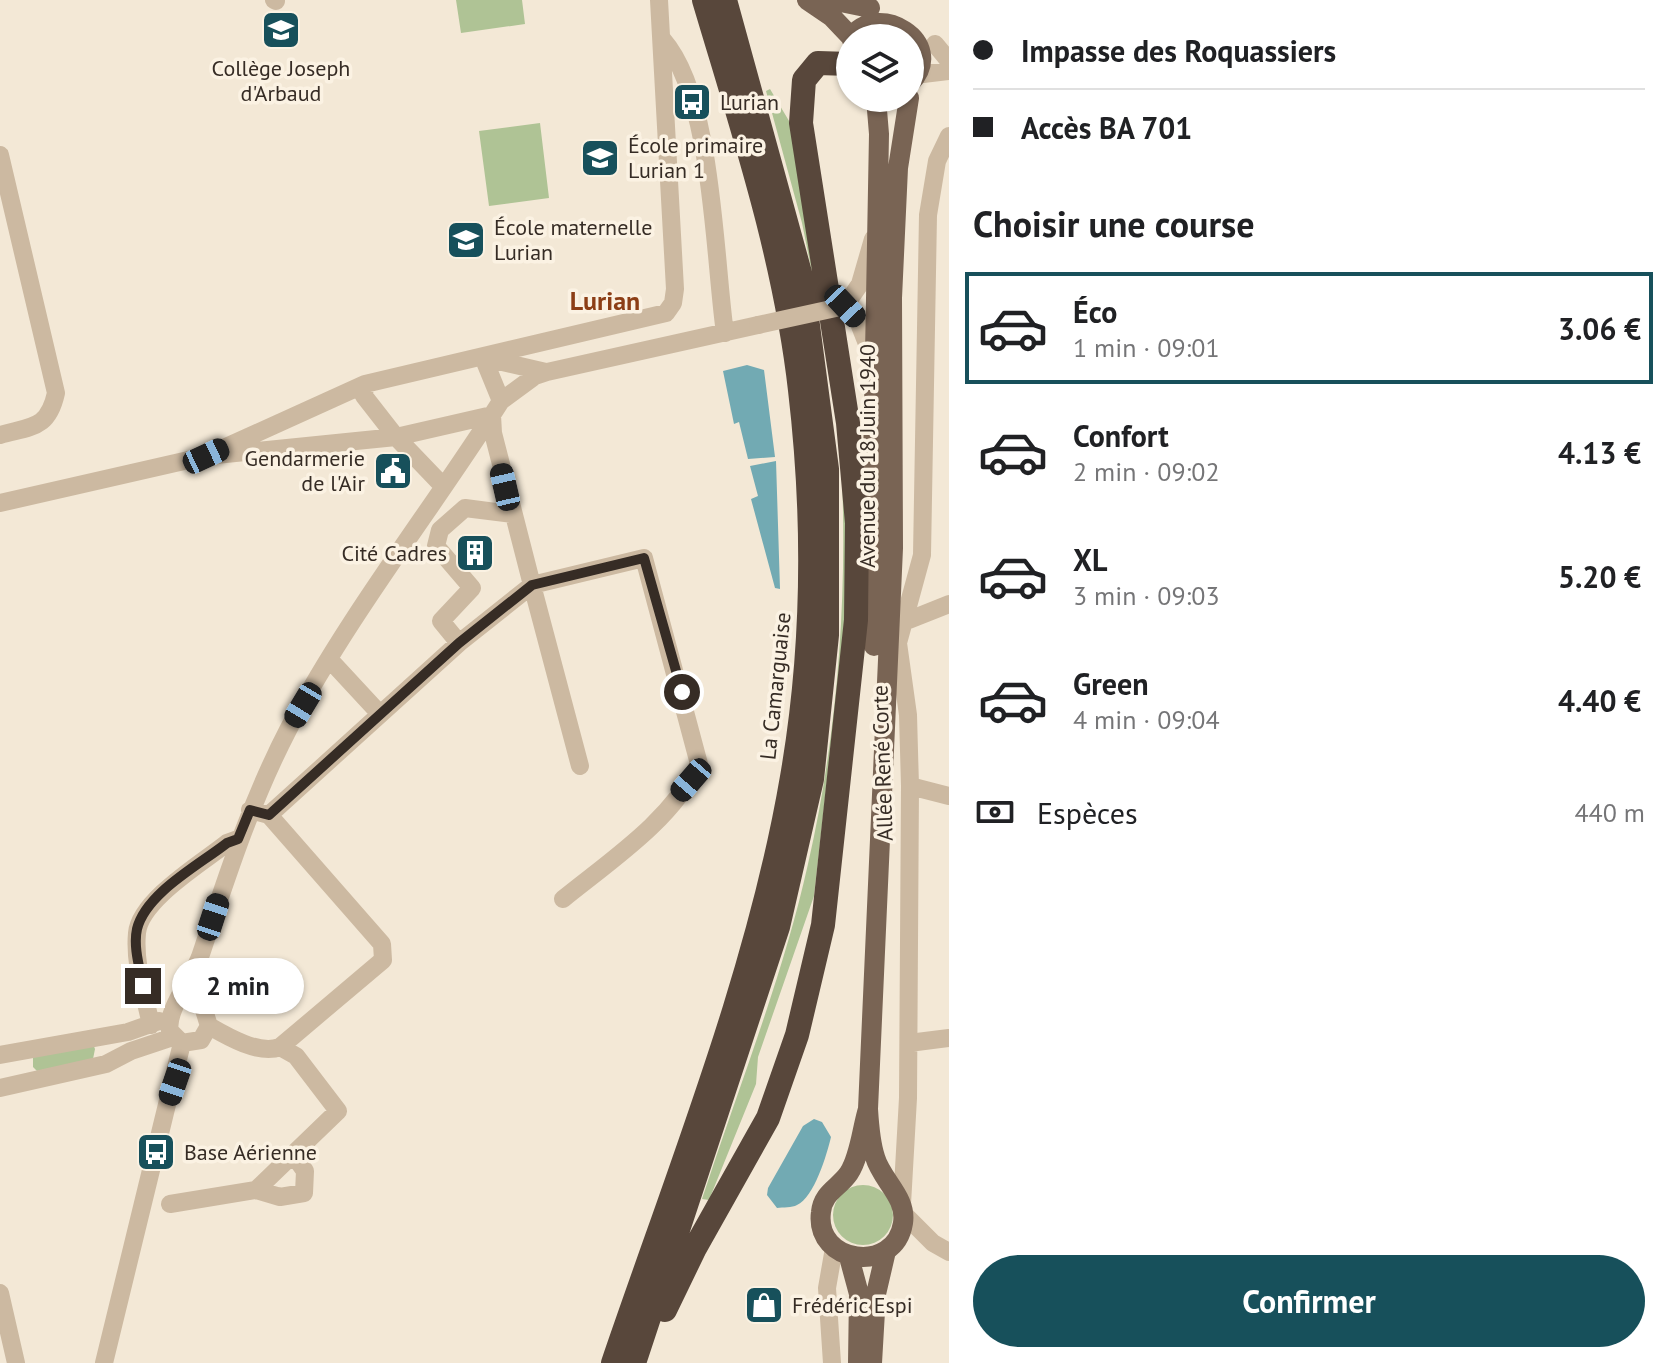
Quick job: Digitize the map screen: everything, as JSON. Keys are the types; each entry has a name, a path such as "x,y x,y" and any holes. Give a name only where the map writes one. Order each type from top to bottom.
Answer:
{"highway":[{"path":"694,0 765,246 783,294"},
{"name":"La Camarguaise","path":"613,1363 759,922 793,775 807,650 811,566 800,389 758,183 704,0"},
{"name":"La Camarguaise","path":"634,1363 778,927 812,779 827,635 827,469 802,280 725,0"},
{"path":"644,1363 695,1248 768,1118 797,1035 823,925 856,620 857,523 848,423 811,200 800,101 804,80 818,63 836,64"}],"main road":[{"path":"807,0 838,24"},
{"path":"831,0 881,4"},
{"path":"856,24 881,4"},
{"name":"Avenue du 18 Juin 1940","path":"924,70 934,55 934,36"},
{"name":"Avenue du 18 Juin 1940","path":"877,112 876,225 884,300 894,520 880,767 868,1109 875,1159 902,1208"},
{"name":"Avenue du 18 Juin 1940","path":"880,767 873,595 874,363 898,168 908,112"},
{"name":"Avenue du 18 Juin 1940","path":"858,1363 859,1294 842,1252 821,1225 821,1211 825,1198 843,1179 854,1161 868,1109"},
{"path":"843,1179 867,1175 888,1184"},
{"path":"872,1363 876,1294 889,1248 903,1225 902,1208"},
{"path":"842,1252 874,1257 889,1248"}],"street":[{"path":"206,456 365,384 666,313 673,303 674,275 659,0"},
{"path":"934,36 949,61"},
{"path":"663,40 683,68 689,88 707,176 725,333"},
{"path":"924,81 949,71"},
{"name":"Allée René Corte","path":"902,1208 909,1043 910,786 908,715 898,643 922,555 928,215 937,161 949,136"},
{"path":"0,155 56,393 52,413 41,424 0,435"},
{"path":"845,306 860,284 876,225"},
{"path":"104,1363 183,1041 172,1012 200,958 238,839 290,728 330,660 442,485 496,408 535,376 547,372 884,300"},
{"path":"845,306 858,321 874,363"},
{"path":"483,357 547,372"},
{"path":"483,357 496,408 493,433 512,514 580,766"},
{"path":"365,384 364,396 396,437 442,485"},
{"path":"0,503 206,456 396,437 496,408"},
{"path":"459,643 441,621 472,588 436,546 440,530 465,508 512,514"},
{"path":"269,815 459,643 532,585 644,558 699,764 691,780 646,832 563,899"},
{"path":"906,618 909,620 949,604"},
{"path":"330,660 380,714"},
{"path":"910,786 949,796"},
{"path":"0,1055 151,1025 188,1003 206,1018 257,1047 271,1051 280,1047 383,960 382,944 269,815 250,810"},
{"path":"151,1025 137,955 137,930 160,896 227,843 238,839"},
{"path":"0,1088 106,1064 131,1051 207,1033 200,958"},
{"path":"909,1043 949,1038"},
{"path":"256,1190 338,1111 296,1056 280,1047"},
{"path":"170,1204 256,1190 280,1197 304,1193 305,1171 293,1154"},
{"path":"902,1208 941,1248"},
{"path":"889,1248 916,1240 941,1248"},
{"path":"832,1363 827,1288 842,1252"},
{"path":"0,1293 16,1363"}],"green space":[{"path":"456,0 522,0 525,24 461,33"},
{"path":"770,89 795,131 817,297 802,223 766,91"},
{"path":"540,123 549,198 489,206 479,131"},
{"path":"838,431 852,557 814,896 758,1057 756,1084 709,1200 702,1199 786,948 808,864 825,778 836,690 842,602 843,514"},
{"path":"93,1044 93,1059 37,1071 33,1067 33,1056"},
{"path":"863,1185 884,1194 893,1215 884,1236 863,1245 842,1236 833,1215 842,1194"}],"water":[{"path":"747,365 764,370 775,457 748,459 739,422 734,424 723,371"},
{"path":"776,461 780,589 775,588 751,499 758,496 750,466"},
{"path":"814,1119 822,1122 831,1137 819,1175 803,1201 795,1206 777,1208 767,1195 768,1188 803,1126"}],"place":[{"name":"Collège Joseph d'Arbaud","path":"281,30"},
{"name":"Lurian","path":"692,102"},
{"name":"École primaire Lurian 1","path":"600,158"},
{"name":"École maternelle Lurian","path":"466,240"},
{"name":"Gendarmerie de l'Air","path":"393,471"},
{"name":"Cité Cadres","path":"475,553"},
{"name":"Base Aérienne","path":"156,1152"},
{"name":"Frédéric Espi","path":"764,1305"}],"district":[{"name":"Lurian","path":"605,300"}],"route":[{"path":"143,986 137,955 137,930 147,910 160,896 227,843 238,839 250,810 269,815 459,643 532,585 644,558 682,692"}]}
